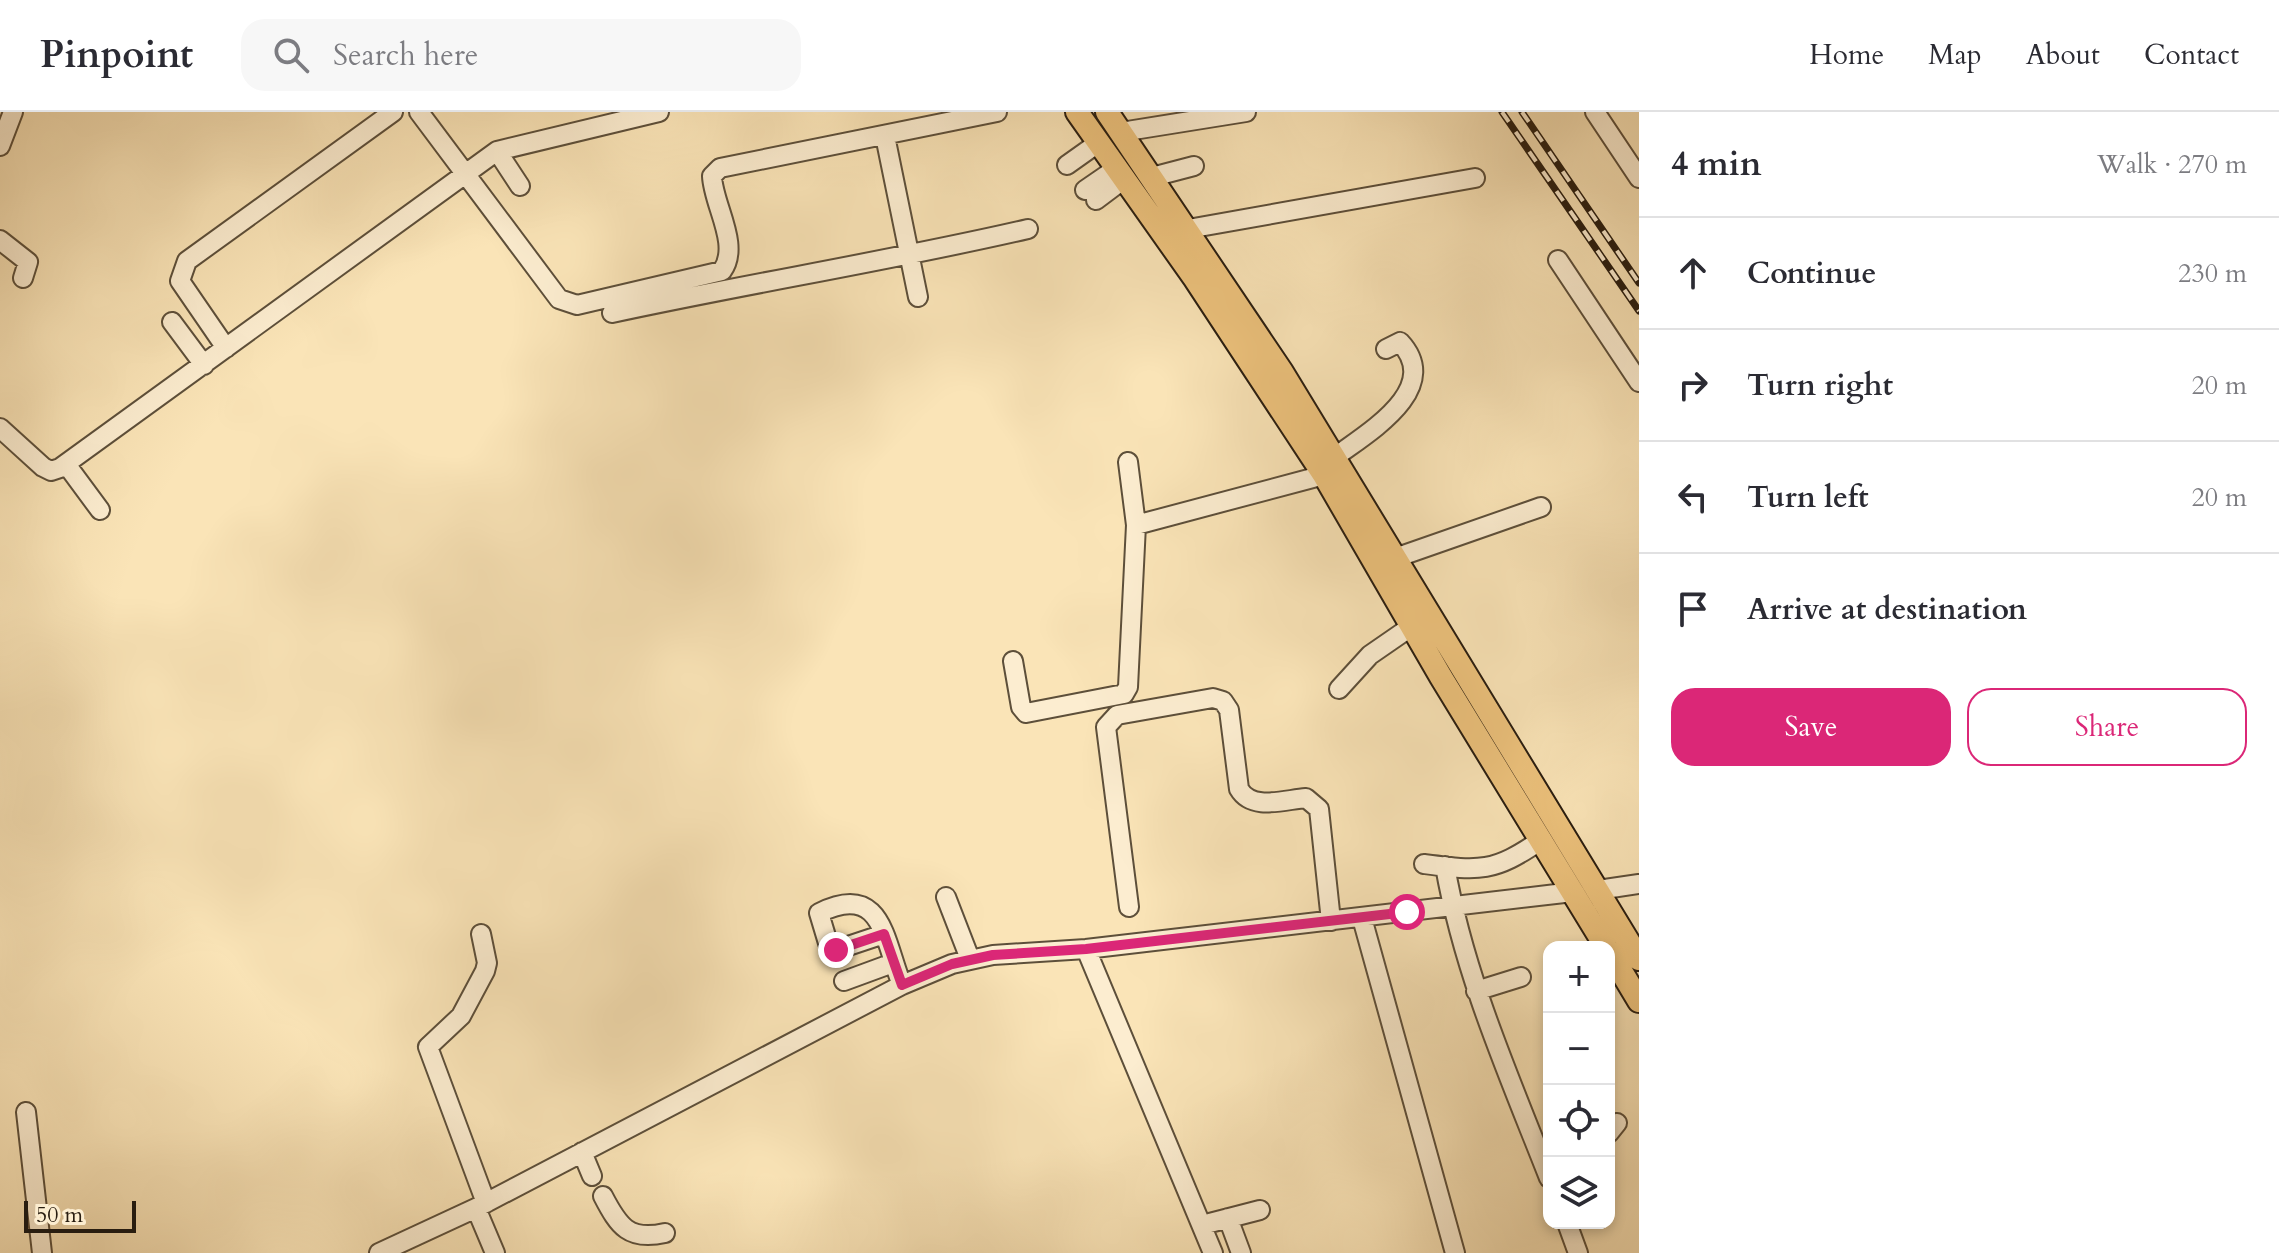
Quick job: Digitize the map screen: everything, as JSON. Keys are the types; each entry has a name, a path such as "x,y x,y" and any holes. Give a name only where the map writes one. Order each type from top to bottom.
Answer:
{"main road":[{"path":"1077,112 1243,350 1395,558 1638,955"},
{"path":"1107,112 1188,229 1329,466 1412,626 1603,941"},
{"path":"1573,892 1598,890"},
{"path":"1615,961 1639,1001"}],"street":[{"path":"0,146 13,112"},
{"path":"226,348 180,281 187,261 393,112"},
{"path":"419,112 559,299 577,305 722,271 729,261 728,240 713,190 712,176 720,168 997,112"},
{"path":"0,428 43,467 51,471 66,464 497,151 659,112"},
{"path":"1121,132 1246,112"},
{"path":"1595,112 1639,178"},
{"path":"885,136 918,297"},
{"path":"1067,165 1098,143"},
{"path":"497,151 520,186"},
{"path":"1152,177 1194,166"},
{"path":"1091,195 1120,174"},
{"path":"1188,229 1475,178"},
{"path":"612,313 759,281 910,256 1028,229"},
{"path":"0,240 28,262 23,278"},
{"path":"1558,260 1639,382"},
{"path":"172,322 204,365"},
{"path":"1136,525 1329,466 1396,411 1406,398 1414,370 1408,351 1400,342 1386,349"},
{"path":"1013,661 1021,707 1026,713 1124,694 1128,687 1136,525 1128,462"},
{"path":"66,464 100,510"},
{"path":"1395,558 1541,507"},
{"path":"1339,689 1370,655 1412,626"},
{"path":"1129,907 1106,727 1117,715 1213,698 1223,701 1229,710 1239,789 1244,798 1253,803 1306,798 1319,809 1331,921"},
{"path":"1424,864 1478,870 1500,865 1541,840"},
{"path":"1445,866 1452,906 1476,991 1543,1159"},
{"path":"1598,890 1639,884"},
{"path":"389,1251 902,985 970,959 1086,949 1573,892"},
{"path":"946,897 970,959"},
{"path":"1362,918 1455,1253"},
{"path":"481,934 487,963 485,971 461,1016 428,1047 495,1253"},
{"path":"884,934 902,985"},
{"path":"1086,949 1213,1253"},
{"path":"844,981 893,963"},
{"path":"1476,991 1521,977"},
{"path":"26,1112 42,1253"},
{"path":"582,1152 592,1176"},
{"path":"603,1196 614,1217 631,1233 645,1238 665,1233"},
{"path":"1202,1225 1260,1210"},
{"path":"1228,1218 1241,1253"},
{"path":"1569,1229 1578,1253"}],"railway":[{"path":"1502,112 1639,311"},
{"path":"1522,112 1639,283"}],"route":[{"path":"836,950 884,934 902,985 952,964 993,955 1086,949 1407,912"}]}
